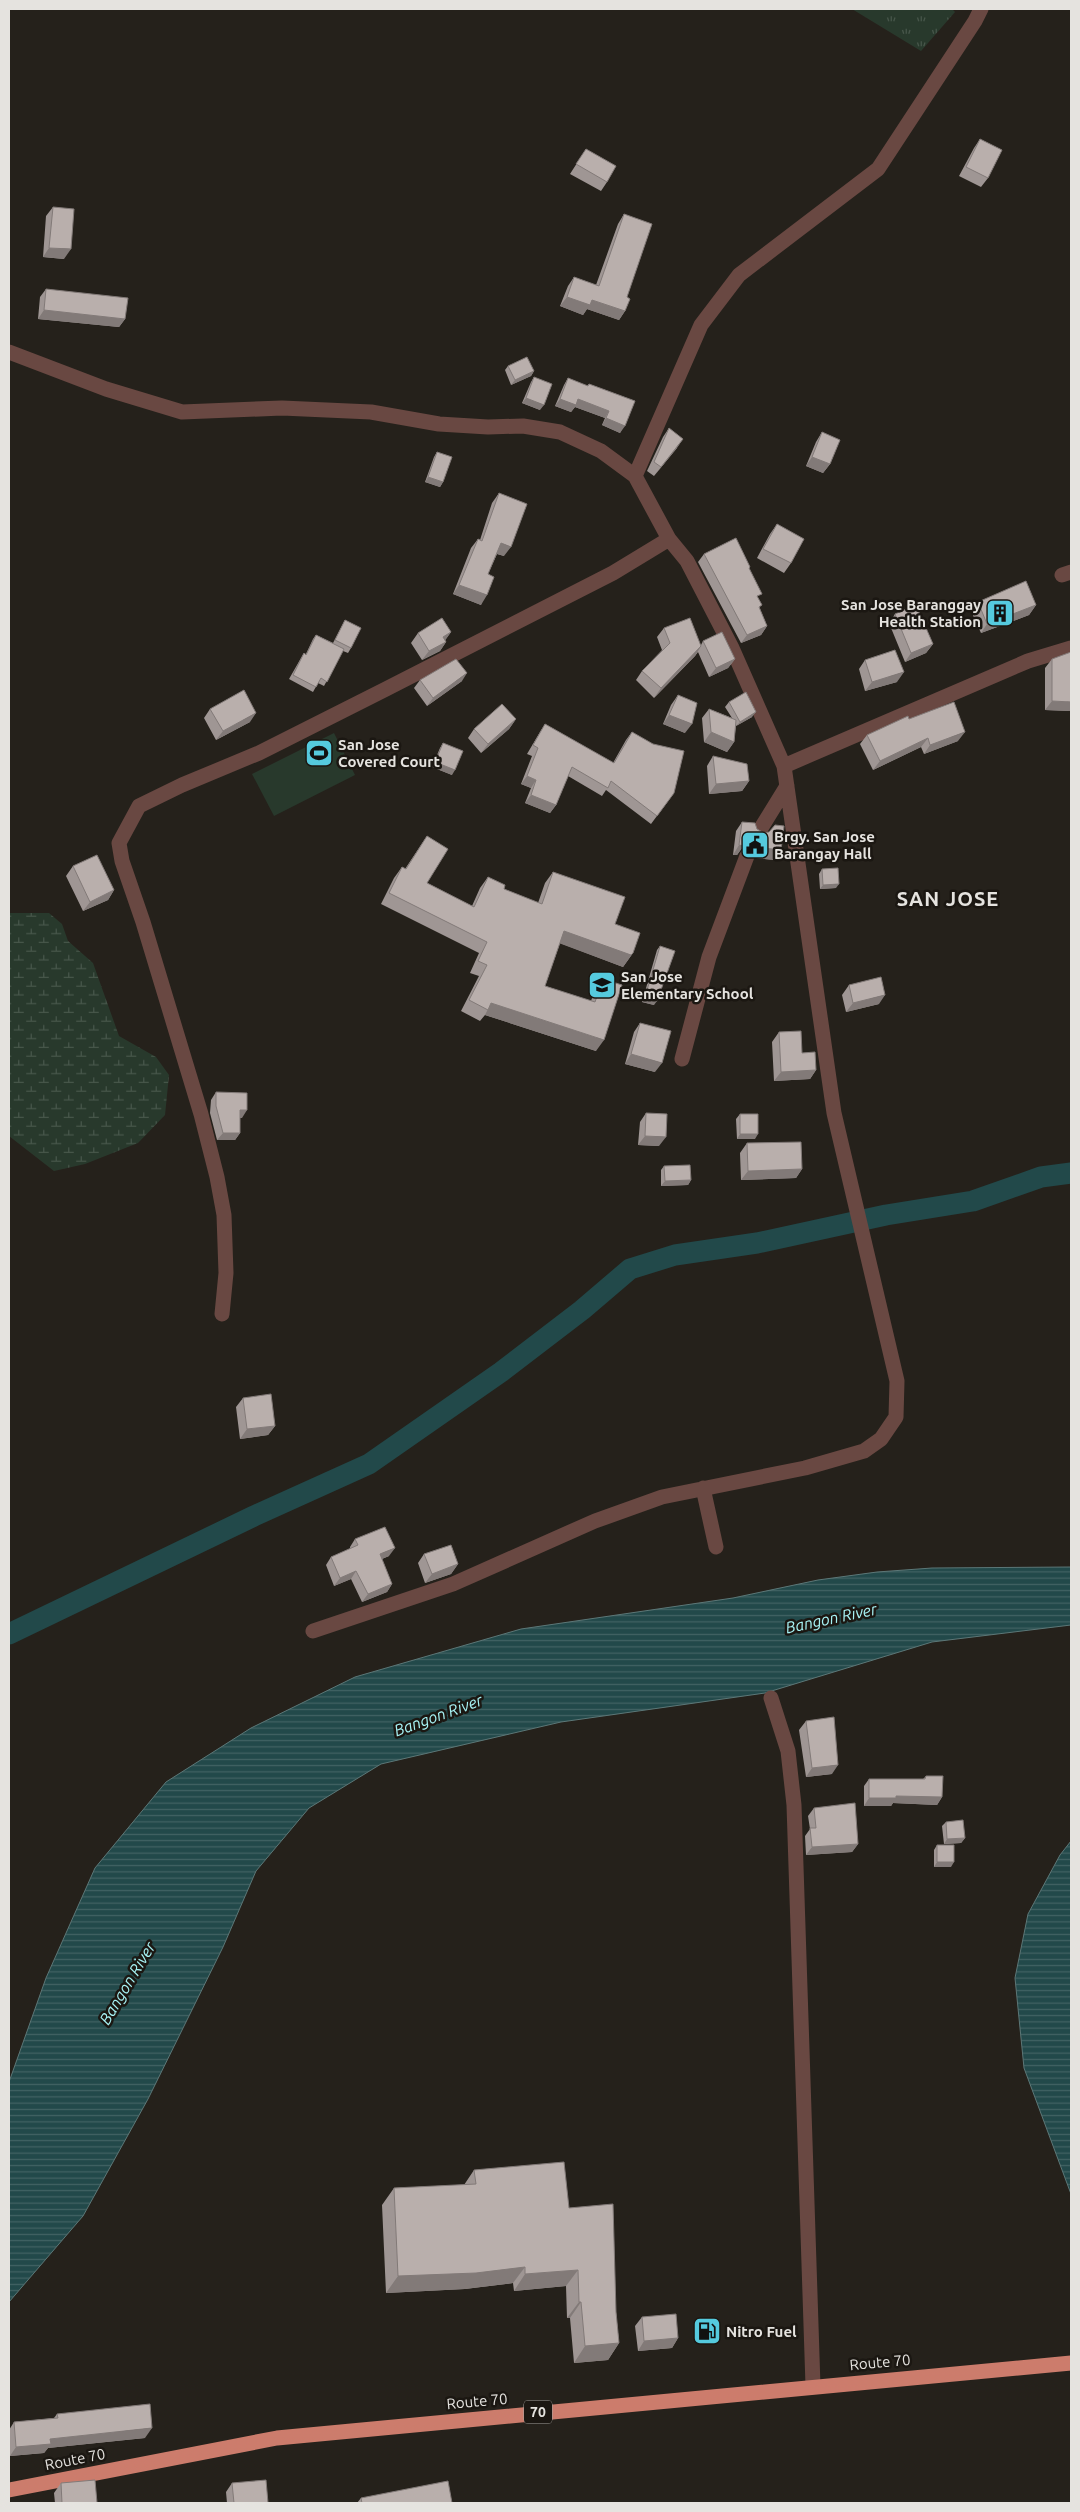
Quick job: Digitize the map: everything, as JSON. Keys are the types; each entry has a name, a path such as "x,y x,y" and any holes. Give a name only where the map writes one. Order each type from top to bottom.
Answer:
{"highway":[{"name":"Route 70","path":"9,2490 278,2438 1071,2363"}],"street":[{"path":"635,476 701,325 740,275 878,170 981,9"},
{"path":"9,352 106,389 182,412 282,408 371,412 439,424 488,427 523,426 560,432 601,451 635,476 669,539 687,561 702,588 784,766 834,1112 897,1381 896,1417 891,1427 880,1439 864,1451 834,1460 662,1497 595,1521 453,1584 313,1631"},
{"path":"222,1314 226,1273 224,1225 217,1178 201,1114 143,922 122,861 119,843 139,806 259,753 613,573 669,539"},
{"path":"784,766 1028,661 1071,648"},
{"path":"758,833 787,786"},
{"path":"682,1059 709,957 747,856"},
{"path":"703,1488 716,1547"},
{"path":"771,1698 788,1751 794,1804 813,2386"}],"green space":[{"path":"852,9 952,9 955,12 921,51"},
{"name":"San Jose Covered Court","path":"334,733 355,775 274,816 252,774"},
{"path":"9,913 49,913 62,924 68,941 93,963 119,1036 156,1057 169,1075 165,1115 138,1143 85,1164 54,1171 9,1136"}],"water":[{"name":"Bangon River","path":"1071,1567 1071,1625 932,1642 765,1693 561,1722 381,1764 309,1808 256,1871 223,1947 148,2099 83,2216 9,2302 9,2082 46,1978 95,1868 166,1782 251,1728 355,1677 521,1629 733,1598 818,1580 877,1572 932,1568"},
{"path":"1071,1841 1071,2194 1024,2068 1015,1978 1028,1914 1060,1855"}],"building":[{"path":"980,139 1002,150 988,178 966,167"},
{"path":"586,149 616,166 607,182 576,164"},
{"path":"53,207 74,209 71,249 49,248"},
{"path":"624,214 652,224 627,297 630,299 625,311 592,300 590,305 567,297 574,277 599,286"},
{"path":"46,289 128,298 125,319 44,310"},
{"path":"527,357 534,371 515,380 508,366"},
{"path":"534,377 552,384 544,405 526,398"},
{"path":"568,378 635,401 625,426 606,418 609,411 578,399 576,405 560,399"},
{"path":"669,428 683,439 661,467 654,462"},
{"path":"822,432 840,440 830,464 812,457"},
{"path":"437,452 452,457 443,482 428,477"},
{"path":"499,493 527,504 511,547 501,543 488,574 494,577 487,595 459,585 478,539 482,541"},
{"path":"777,524 804,539 791,563 763,549"},
{"path":"736,538 762,594 757,596 762,605 759,607 767,626 747,635 704,554"},
{"name":"San Jose Baranggay Health Station","path":"1026,581 1036,605 987,624 978,602"},
{"path":"916,605 933,644 911,653 895,614"},
{"path":"442,618 451,632 443,637 446,642 429,651 418,633"},
{"path":"690,618 701,646 661,688 642,671 670,643 664,628"},
{"path":"345,620 361,628 351,648 335,640"},
{"path":"722,632 735,659 716,668 703,641"},
{"path":"316,635 344,649 327,682 321,678 316,687 293,675"},
{"path":"895,650 904,672 872,682 865,660"},
{"path":"1071,652 1071,702 1052,701 1052,659"},
{"path":"456,659 467,673 433,698 420,680"},
{"path":"244,690 256,713 223,731 210,709"},
{"path":"746,692 756,712 740,722 729,702"},
{"path":"678,695 697,703 692,724 669,715"},
{"path":"954,702 965,732 930,745 928,738 880,761 867,735 908,716 909,719"},
{"path":"502,704 516,719 488,744 474,729"},
{"path":"709,709 736,720 734,742 711,732"},
{"path":"545,724 614,763 632,732 653,744 684,751 674,793 657,816 611,781 608,788 572,767 556,805 531,795 536,780 527,776 538,748 533,745"},
{"path":"443,743 463,751 455,770 435,762"},
{"path":"713,756 747,764 749,781 716,784"},
{"path":"742,822 755,823 757,829 764,833 769,832 775,825 784,826 781,850 763,848 761,841 756,838 748,839 744,846 739,845"},
{"path":"427,836 448,849 427,883 474,907 488,877 505,885 504,889 542,904 553,872 625,897 615,924 640,933 633,953 631,955 564,931 545,986 595,1002 603,979 622,985 604,1040 491,1003 488,1010 469,1000 487,965 478,961 487,942 389,893 402,867 406,869"},
{"path":"97,855 114,890 90,902 73,866"},
{"path":"838,868 839,884 823,885 822,869"},
{"path":"660,946 675,951 657,1001 645,997"},
{"path":"881,977 885,995 853,1003 849,985"},
{"path":"640,1023 671,1031 662,1063 631,1054"},
{"path":"801,1031 802,1053 815,1052 816,1070 781,1072 779,1032"},
{"path":"216,1092 247,1093 247,1110 240,1110 240,1133 223,1133 216,1106"},
{"path":"646,1113 667,1114 666,1137 645,1136"},
{"path":"740,1114 758,1114 758,1134 740,1134"},
{"path":"801,1142 802,1169 748,1171 747,1143"},
{"path":"690,1165 691,1180 665,1181 664,1166"},
{"path":"271,1394 275,1426 247,1429 243,1398"},
{"path":"385,1527 395,1548 380,1554 392,1584 368,1594 356,1571 340,1578 331,1557 358,1545 355,1539"},
{"path":"451,1545 458,1564 432,1574 424,1554"},
{"path":"834,1717 838,1765 812,1768 806,1721"},
{"path":"926,1776 943,1776 942,1797 896,1796 896,1798 869,1798 869,1779 925,1779"},
{"path":"855,1803 858,1844 812,1847 810,1828 816,1828 814,1808"},
{"path":"963,1820 965,1838 947,1839 946,1822"},
{"path":"937,1845 954,1845 954,1862 937,1862"},
{"path":"564,2162 569,2208 613,2204 616,2312 619,2343 585,2346 581,2302 579,2302 578,2270 525,2274 525,2267 476,2273 398,2276 394,2188 476,2184 474,2170"},
{"path":"676,2314 678,2338 644,2341 642,2317"},
{"path":"150,2404 152,2428 50,2439 51,2444 16,2447 14,2422 58,2418 57,2414"},
{"path":"95,2480 97,2503 62,2503 61,2483"},
{"path":"266,2480 268,2503 234,2503 232,2483"},
{"path":"448,2481 452,2503 362,2503 361,2498"}],"waterway":[{"path":"9,1634 254,1516 369,1464 501,1372 582,1310 630,1269 675,1255 757,1243 886,1215 973,1201 1041,1177 1071,1173"}],"place":[{"name":"San Jose Baranggay Health Station","path":"1000,613"},
{"name":"San Jose Covered Court","path":"319,753"},
{"name":"Brgy. San Jose Barangay Hall","path":"755,845"},
{"name":"San Jose Elementary School","path":"602,985"},
{"name":"Nitro Fuel","path":"707,2331"}],"district":[{"name":"SAN JOSE","path":"948,898"}]}
